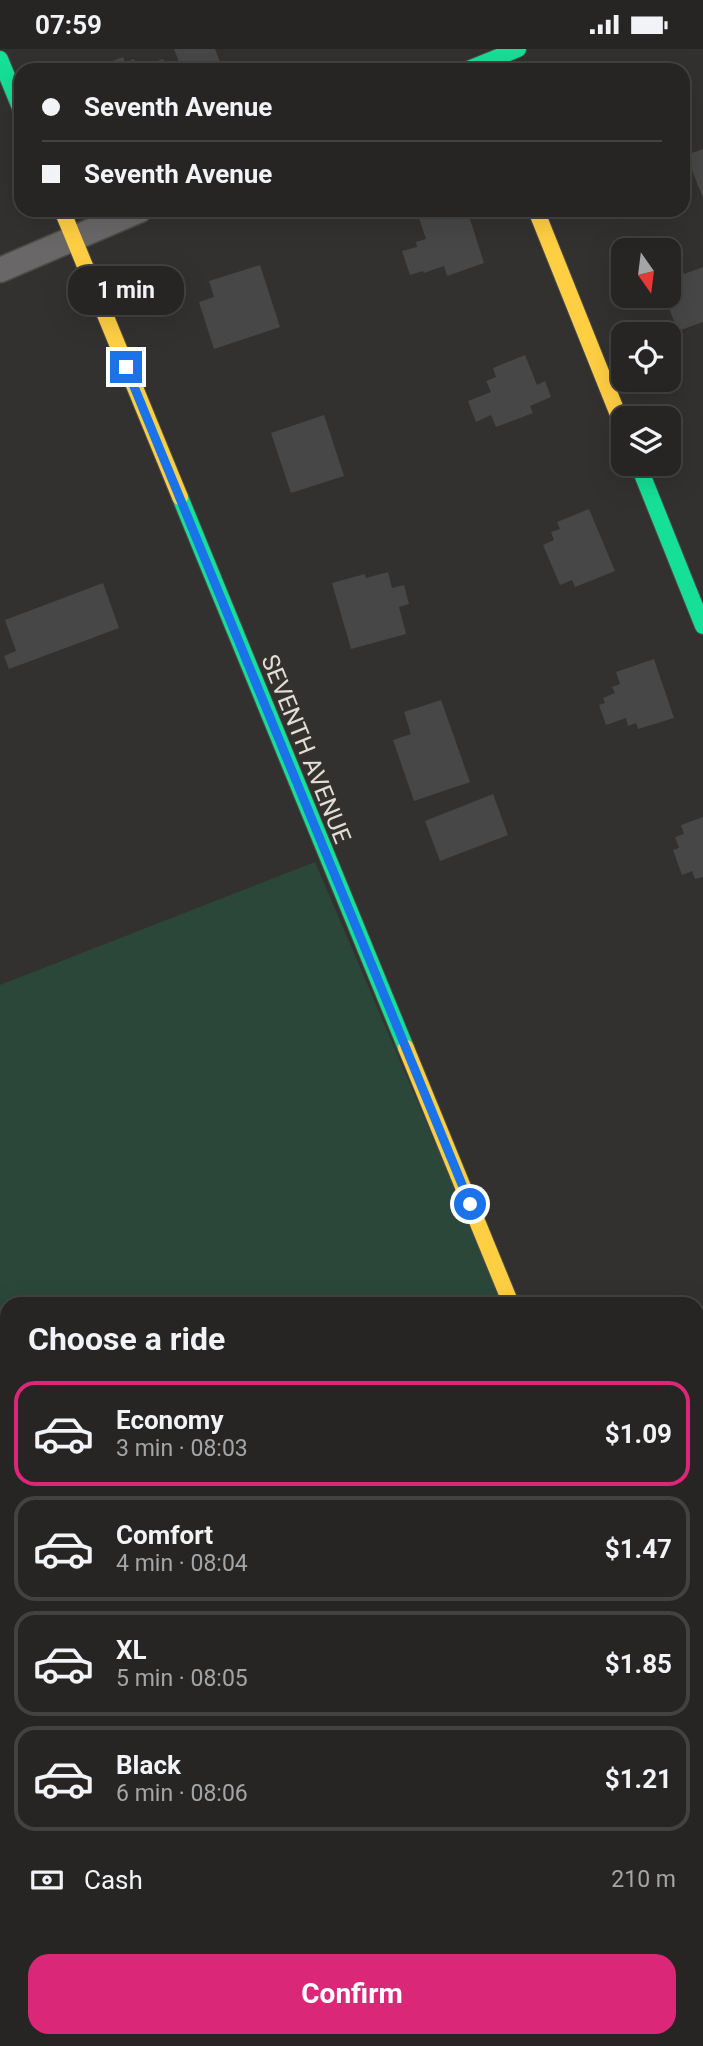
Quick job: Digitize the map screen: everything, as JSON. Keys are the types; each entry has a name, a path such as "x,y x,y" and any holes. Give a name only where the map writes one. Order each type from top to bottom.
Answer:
{"street":[{"path":"474,63 518,49"},
{"path":"0,59 14,93"},
{"name":"SEVENTH AVENUE","path":"65,217 508,1297"},
{"path":"0,270 124,217"},
{"path":"539,217 615,406"},
{"path":"643,476 703,626"}],"green space":[{"path":"315,862 501,1297 0,1297 0,985"}],"building":[{"path":"174,49 215,49 220,63 179,63"},
{"path":"123,57 125,63 107,63"},
{"path":"703,149 703,198 690,165 690,154"},
{"path":"469,217 484,263 447,276 444,266 410,275 402,251 417,247 416,242 426,239 419,218"},
{"path":"260,265 280,327 214,349 199,302 214,297 209,281"},
{"path":"681,266 684,274 703,267 703,322 681,330 681,322 674,322 669,308 681,308"},
{"path":"525,355 537,385 545,381 551,397 530,406 533,413 496,427 491,415 476,422 468,401 491,392 486,381 496,377 493,368"},
{"path":"324,415 344,476 291,493 271,433"},
{"path":"589,509 615,571 575,587 572,580 560,585 543,545 554,540 551,532 560,529 557,522"},
{"path":"388,572 392,588 404,585 409,604 399,607 406,634 351,649 332,583 365,574 366,578"},
{"path":"103,583 119,628 9,669 4,656 16,651 5,620"},
{"path":"654,659 674,718 638,729 636,723 628,726 626,718 606,725 599,705 605,703 603,698 615,693 612,687 620,684 616,672"},
{"path":"441,700 470,782 414,801 393,740 411,734 404,712"},
{"path":"493,794 508,835 440,861 425,821"},
{"path":"703,817 703,877 695,879 692,871 682,875 673,850 679,848 675,837 684,834 681,825"}],"traffic: fast":[{"path":"483,63 518,49"},
{"path":"0,59 14,93"},
{"path":"643,476 703,626"},
{"path":"180,497 406,1048"}],"traffic: slow":[{"path":"65,217 180,497"},
{"path":"539,217 615,406"},
{"path":"406,1048 508,1297"}],"route":[{"path":"126,367 470,1204"}]}
